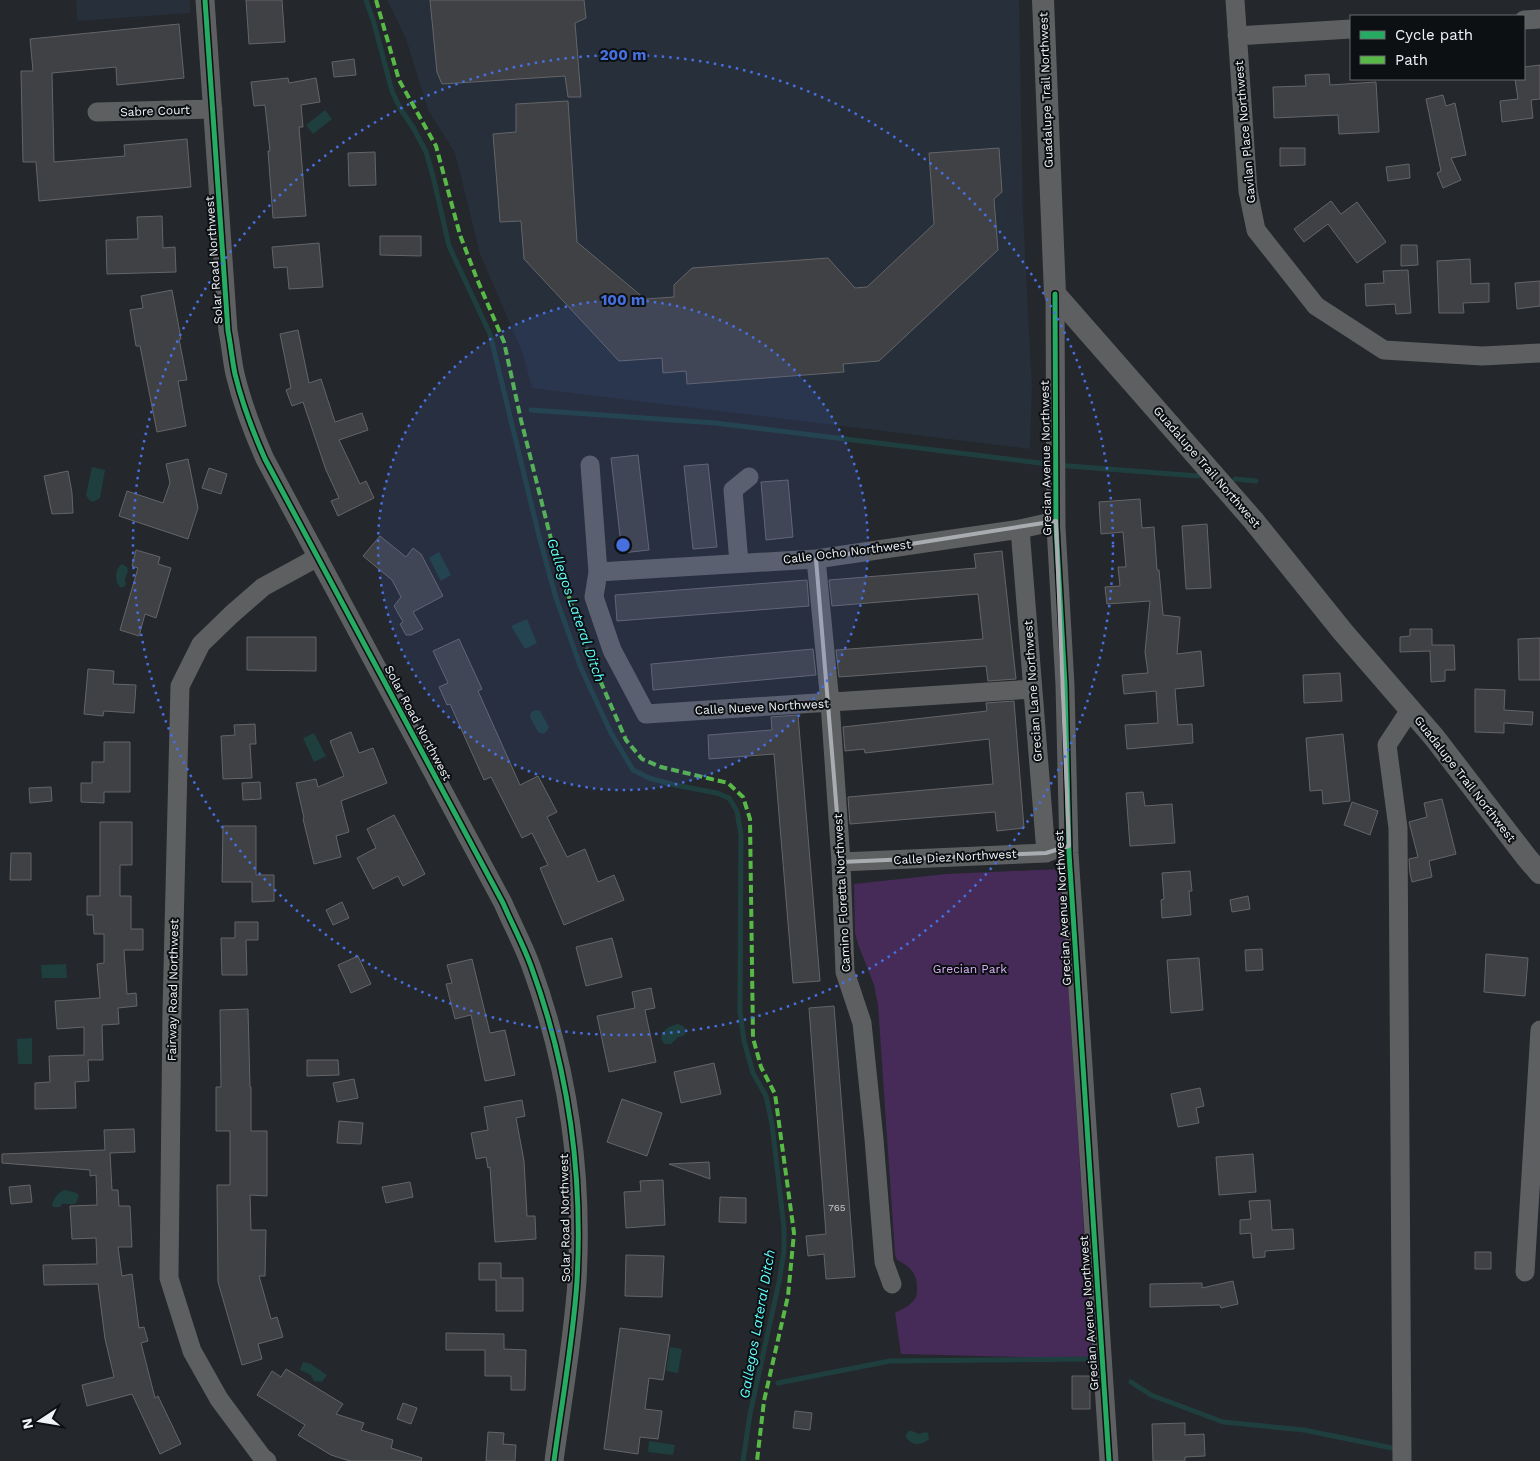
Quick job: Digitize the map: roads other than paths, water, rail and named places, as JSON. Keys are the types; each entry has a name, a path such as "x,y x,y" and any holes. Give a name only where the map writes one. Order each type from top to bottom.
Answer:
{"street":[{"name":"Solar Road Northwest","path":"206,0 228,331 236,375 254,434 265,459 503,904 530,964 553,1035 569,1108 576,1161 578,1221 577,1281 554,1461"},
{"name":"Guadalupe Trail Northwest","path":"1043,0 1055,294 1253,520 1343,632 1434,737 1540,873"},
{"name":"Gavilan Place Northwest","path":"1235,0 1248,191 1256,230 1316,306 1384,350 1482,356 1540,353"},
{"path":"1525,20 1540,19"},
{"path":"1237,36 1350,29"},
{"name":"Sabre Court","path":"97,112 213,109"},
{"name":"Grecian Avenue Northwest","path":"1055,294 1056,521 1065,686 1069,846 1109,1461"},
{"path":"590,465 598,572"},
{"path":"739,563 733,490 748,477"},
{"name":"Calle Ocho Northwest","path":"598,572 816,559 1020,529 1056,521"},
{"name":"Grecian Lane Northwest","path":"1020,529 1046,853"},
{"name":"Fairway Road Northwest","path":"267,1461 262,1457 219,1399 192,1351 169,1278 172,1010 180,686 201,644 232,614 263,587 318,557"},
{"name":"Camino Floretta Northwest","path":"816,559 830,703 841,862 844,972 862,1023 884,1262 892,1284"},
{"name":"Calle Nueve Northwest","path":"598,572 594,597 612,650 646,714 1032,689"},
{"path":"1402,1461 1398,828 1387,745 1410,710"},
{"name":"Calle Diez Northwest","path":"841,862 1046,853 1069,846"},
{"path":"1525,1272 1540,1030"}],"waterway":[{"name":"Gallegos Lateral Ditch","path":"366,0 392,91 426,152 449,246 490,334 539,536 556,598 581,668 611,733 633,770 649,778 717,793 729,798 737,811 741,835 740,1012 744,1041 753,1073 766,1096 772,1124 784,1228 784,1251 779,1282 750,1414 743,1461"},
{"path":"531,410 715,423 1056,465 1198,476"},
{"path":"1235,479 1256,481"},
{"path":"778,1383 890,1361 1092,1359"},
{"path":"1131,1382 1151,1395 1223,1422 1304,1430 1397,1449"}],"park label":[{"name":"Grecian Park","path":"970,969"}]}
